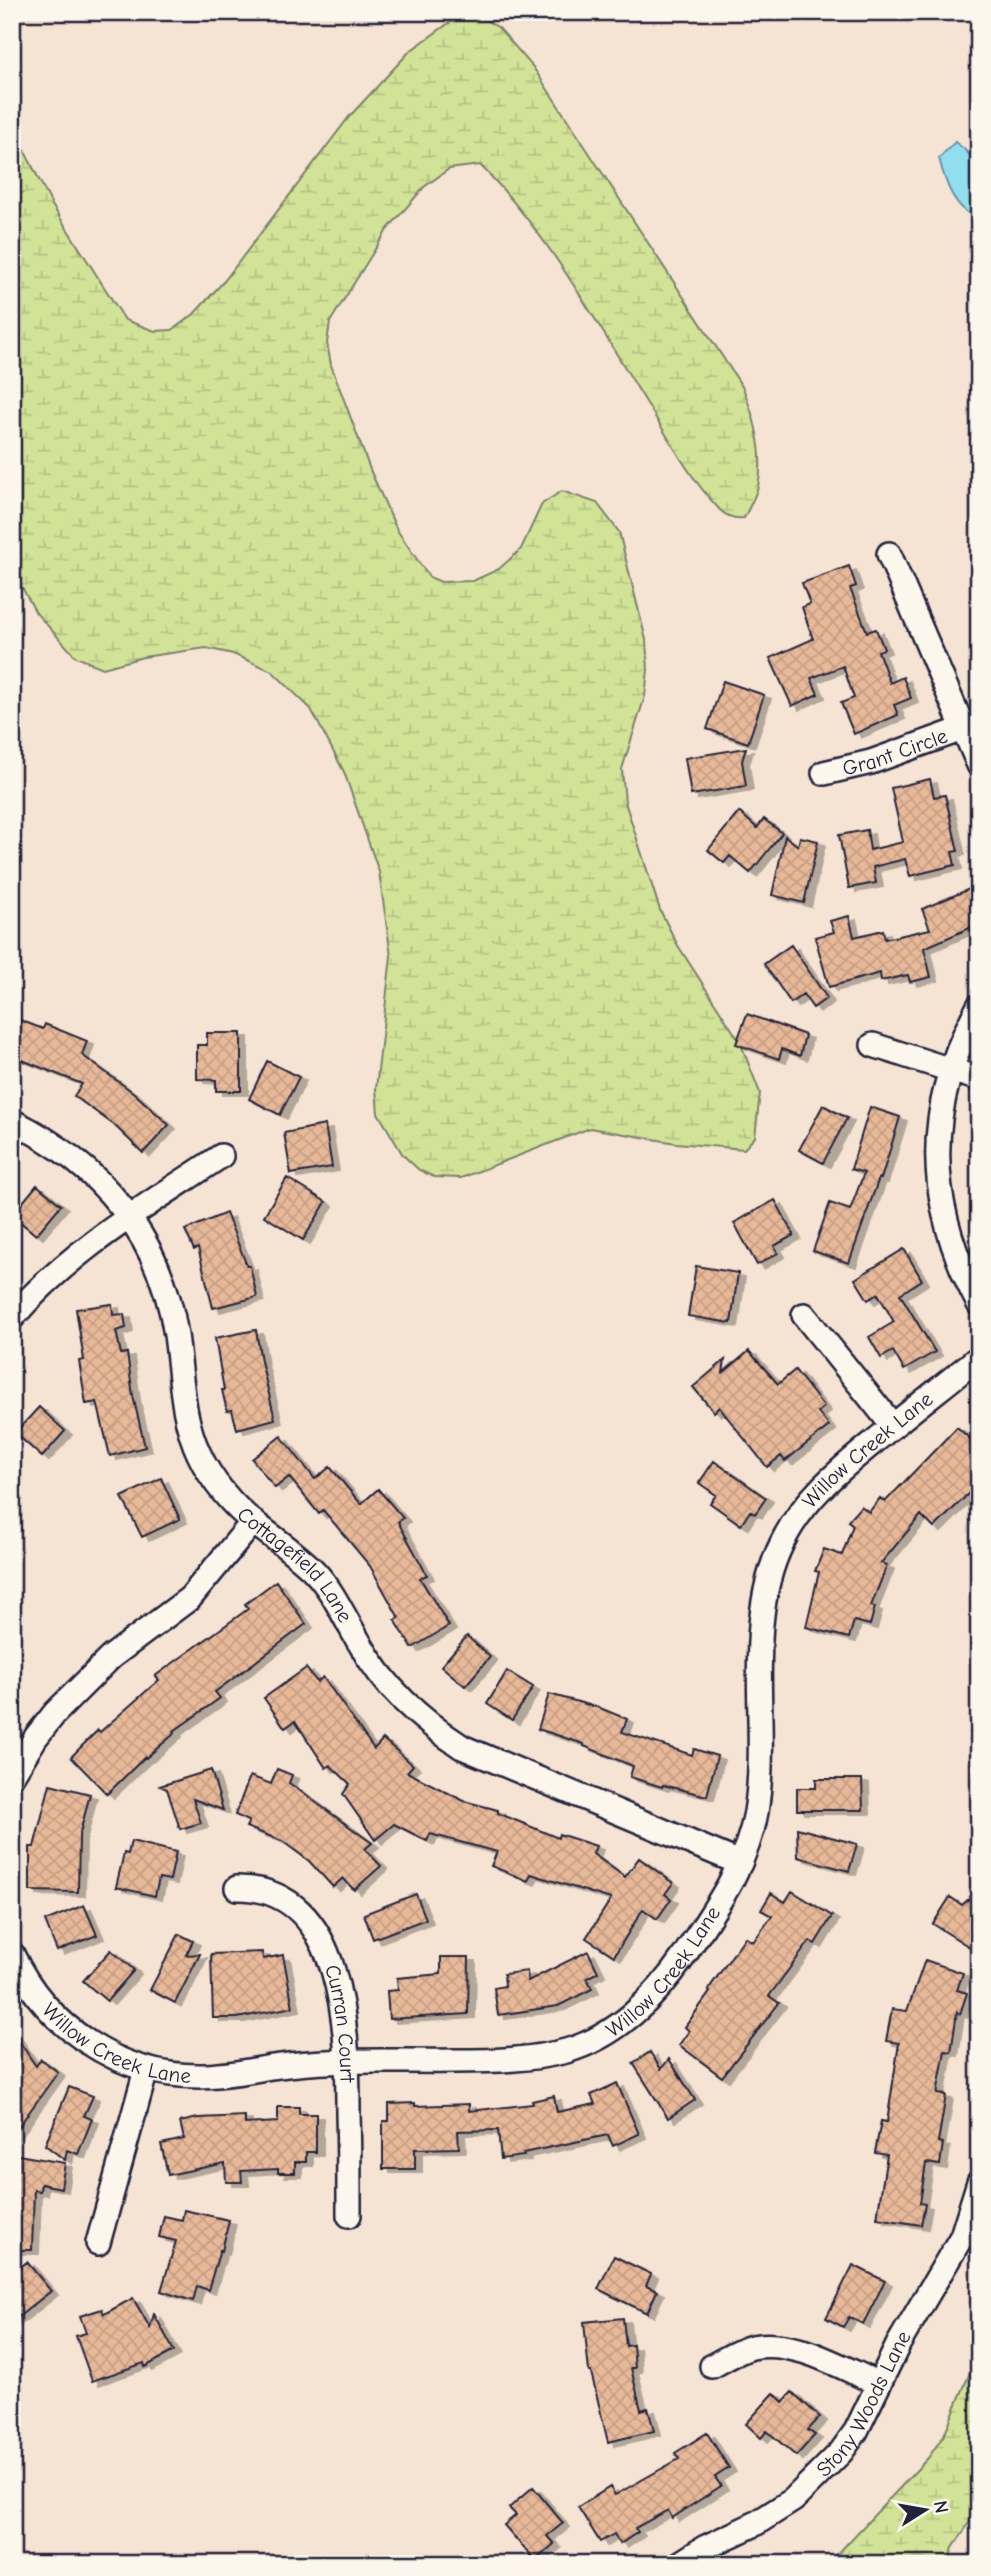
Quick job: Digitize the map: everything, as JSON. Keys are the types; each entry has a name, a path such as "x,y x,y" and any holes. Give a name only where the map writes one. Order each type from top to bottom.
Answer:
{"street":[{"path":"889,554 972,727 979,765"},
{"name":"Grant Circle","path":"824,773 871,762 972,727"},
{"path":"979,1006 951,1069 939,1124 939,1184 952,1248 979,1304"},
{"path":"873,1045 979,1079"},
{"name":"Cottagefield Lane","path":"12,1121 37,1133 84,1166 130,1217 159,1273 169,1304 176,1334 182,1402 200,1456 231,1501 314,1571 329,1589 391,1689 434,1729 461,1747 740,1863"},
{"path":"12,1318 56,1272 130,1217 221,1156"},
{"path":"804,1315 893,1426"},
{"name":"Willow Creek Lane","path":"12,1954 36,1992 54,2014 76,2034 124,2063 146,2070 198,2076 303,2064 515,2059 568,2050 594,2040 615,2027 656,1993 702,1928 740,1863 750,1839 758,1785 761,1631 770,1573 780,1545 793,1522 833,1476 979,1357"},
{"path":"12,1776 36,1737 55,1713 120,1650 190,1598 253,1522"},
{"name":"Curran Court","path":"237,1888 254,1888 282,1897 297,1910 313,1928 324,1948 340,1993 348,2063 349,2215"},
{"path":"98,2243 146,2070"},
{"name":"Stony Woods Lane","path":"679,2564 704,2548 773,2514 810,2486 841,2452 856,2431 899,2343 962,2236 979,2182"},
{"path":"712,2366 752,2347 772,2346 812,2355 879,2384"}],"green space":[{"path":"465,17 482,18 499,28 533,67 743,388 755,424 759,449 760,475 757,491 744,518 725,514 710,499 683,462 551,251 529,221 480,165 449,169 424,187 387,230 330,322 327,343 331,365 371,472 397,530 429,577 441,582 473,581 499,569 521,549 542,504 562,491 597,503 619,532 646,640 648,670 645,696 622,769 625,802 660,910 677,944 740,1042 760,1093 755,1137 744,1149 676,1143 590,1128 461,1178 434,1177 419,1170 403,1155 378,1113 376,1089 391,956 379,872 344,772 311,709 272,671 233,654 206,648 143,657 103,668 76,657 36,613 12,569 12,126 52,205 125,320 155,331 172,330 194,314 225,280 349,117 410,51 449,23"},
{"path":"979,2351 979,2507 953,2548 947,2564 828,2564 928,2458 944,2435"}],"water":[{"path":"955,142 966,150 977,167 980,185 979,219 970,215 957,202 944,176 939,158"}],"building":[{"path":"849,566 856,586 850,588 867,632 876,629 884,649 878,651 890,683 903,677 911,698 894,705 898,715 854,734 841,703 854,698 843,666 811,678 818,694 792,706 770,658 813,639 802,607 810,604 802,583"},
{"path":"723,681 764,695 748,743 707,729"},
{"path":"746,748 742,761 746,786 691,795 685,758"},
{"path":"930,779 934,797 945,795 958,851 952,852 955,865 910,876 905,859 873,867 876,883 849,888 839,835 867,830 870,850 903,842 891,788"},
{"path":"739,812 757,828 764,819 782,833 750,873 730,856 724,863 708,850"},
{"path":"785,836 798,846 800,837 818,841 804,903 772,895"},
{"path":"974,887 979,898 979,907 974,910 979,924 924,948 931,977 910,982 908,975 881,981 880,973 829,987 815,937 834,932 830,921 849,916 854,937 883,930 885,939 930,929 922,909"},
{"path":"791,945 827,998 813,1008 803,994 791,1003 764,964"},
{"path":"747,1014 805,1035 800,1056 782,1049 779,1059 736,1044"},
{"path":"12,1017 43,1029 45,1024 87,1041 82,1055 134,1093 169,1125 143,1153 114,1125 74,1096 82,1084 12,1056"},
{"path":"207,1033 241,1033 241,1091 216,1091 216,1080 197,1079 197,1045 207,1045"},
{"path":"267,1061 299,1077 280,1115 249,1099"},
{"path":"823,1105 847,1118 823,1163 799,1150"},
{"path":"870,1107 900,1117 881,1179 879,1178 849,1263 813,1251 830,1203 850,1210 864,1173 851,1169"},
{"path":"325,1125 332,1167 291,1174 284,1133"},
{"path":"287,1178 326,1202 303,1240 264,1216"},
{"path":"37,1185 61,1205 36,1235 12,1215"},
{"path":"775,1200 794,1235 774,1246 778,1253 757,1265 734,1223"},
{"path":"226,1213 247,1266 250,1266 257,1297 213,1308 198,1248 194,1250 185,1230"},
{"path":"904,1249 922,1280 900,1294 935,1352 904,1370 893,1351 881,1358 869,1337 894,1322 878,1294 868,1300 855,1279"},
{"path":"696,1266 738,1273 731,1323 688,1316"},
{"path":"112,1304 113,1315 124,1314 126,1328 116,1331 121,1354 127,1353 133,1396 145,1447 110,1456 97,1402 86,1404 79,1361 84,1360 76,1309"},
{"path":"256,1330 275,1419 237,1429 232,1410 227,1411 215,1338"},
{"path":"749,1351 778,1384 795,1370 824,1407 818,1412 829,1426 785,1461 781,1456 767,1467 719,1407 714,1412 693,1387 725,1360 723,1373"},
{"path":"39,1407 65,1431 42,1457 15,1433"},
{"path":"957,1427 979,1447 979,1502 969,1493 934,1528 921,1515 881,1563 887,1565 871,1606 875,1607 870,1625 854,1621 849,1638 806,1627 819,1572 815,1571 824,1549 842,1555 853,1525 848,1521 861,1506 869,1512 880,1498 885,1502"},
{"path":"281,1436 315,1479 330,1467 361,1504 378,1489 403,1518 398,1522 427,1575 420,1578 449,1626 412,1648 395,1620 399,1618 370,1566 323,1510 319,1514 289,1477 275,1488 252,1459"},
{"path":"714,1461 766,1498 755,1514 750,1511 741,1525 710,1503 716,1495 699,1483"},
{"path":"161,1478 180,1519 142,1537 122,1497"},
{"path":"276,1581 306,1624 215,1692 220,1698 174,1731 175,1733 145,1757 107,1794 71,1757 98,1730 100,1732 159,1680 155,1676 248,1609 245,1604"},
{"path":"467,1636 490,1657 465,1686 441,1666"},
{"path":"306,1668 317,1682 323,1677 374,1749 383,1739 413,1765 407,1772 464,1801 498,1810 498,1813 558,1838 559,1834 596,1846 593,1854 625,1877 639,1858 673,1883 665,1894 671,1899 657,1919 643,1909 614,1956 586,1938 611,1899 531,1874 528,1881 491,1866 497,1852 430,1834 427,1841 394,1824 375,1840 343,1794 350,1784 330,1765 326,1768 295,1721 285,1728 264,1698"},
{"path":"507,1671 533,1687 512,1720 487,1704"},
{"path":"549,1694 600,1708 627,1719 622,1732 692,1755 694,1749 717,1756 707,1796 630,1777 633,1766 584,1744 538,1729"},
{"path":"277,1769 292,1775 289,1783 372,1843 365,1849 381,1866 354,1890 343,1878 333,1887 309,1861 282,1841 246,1827 249,1821 235,1815 250,1776 271,1784"},
{"path":"211,1770 223,1810 193,1799 201,1823 180,1829 167,1789 160,1786"},
{"path":"816,1779 862,1779 863,1810 797,1810 797,1788 816,1788"},
{"path":"50,1784 90,1794 79,1837 78,1892 30,1891 30,1847 34,1847"},
{"path":"797,1828 857,1844 849,1871 798,1857"},
{"path":"131,1841 176,1852 170,1880 159,1878 155,1896 116,1887 124,1853 128,1854"},
{"path":"979,1890 979,1953 933,1924 950,1897 962,1905"},
{"path":"792,1891 832,1916 815,1944 810,1941 769,1996 779,2003 722,2077 679,2045 689,2031 685,2027 745,1937 753,1942 772,1916 761,1910 771,1893 785,1902"},
{"path":"416,1894 426,1919 373,1939 364,1914"},
{"path":"84,1905 97,1935 57,1951 45,1921"},
{"path":"179,1934 193,1941 186,1955 200,1954 175,2003 150,1990"},
{"path":"111,1950 134,1970 107,2001 83,1981"},
{"path":"588,1951 598,1972 587,1978 592,1989 558,2006 498,2015 494,1988 505,1986 504,1974 527,1971 528,1981"},
{"path":"262,1952 263,1959 283,1955 293,2007 237,2018 213,2018 211,1954"},
{"path":"441,1957 469,1957 468,2014 389,2019 387,1991 398,1990 397,1978 441,1974"},
{"path":"925,1960 963,1973 957,1990 967,1993 960,2014 957,2012 951,2052 945,2051 937,2094 946,2095 938,2142 943,2143 940,2165 926,2163 920,2203 925,2204 921,2225 877,2218 887,2155 875,2153 881,2121 887,2122 899,2043 886,2041 892,2009 907,2011"},
{"path":"12,2031 36,2066 41,2059 58,2072 12,2136"},
{"path":"650,2052 661,2069 669,2059 695,2100 668,2118 633,2063"},
{"path":"617,2083 639,2134 613,2146 608,2135 523,2153 524,2156 501,2159 498,2130 458,2131 459,2148 415,2149 415,2169 383,2169 383,2121 389,2121 389,2104 469,2104 469,2111 533,2104 532,2101 554,2096 557,2112 595,2104 591,2095"},
{"path":"69,2087 93,2096 84,2116 92,2119 78,2154 67,2150 65,2160 45,2145"},
{"path":"278,2107 299,2107 299,2114 316,2114 316,2152 306,2152 306,2162 295,2162 295,2173 278,2173 278,2169 241,2171 242,2182 226,2182 225,2163 168,2175 161,2144 184,2139 180,2122 198,2118 245,2116 245,2124 278,2122"},
{"path":"12,2154 65,2163 61,2188 41,2184 40,2191 34,2190 32,2250 12,2250"},
{"path":"184,2210 229,2220 222,2251 220,2250 208,2290 197,2286 193,2301 161,2291 176,2241 159,2237 164,2216 182,2220"},
{"path":"614,2256 651,2274 646,2286 657,2291 647,2313 598,2289"},
{"path":"27,2262 51,2291 12,2322 12,2274"},
{"path":"853,2265 885,2281 863,2324 849,2317 843,2327 826,2318"},
{"path":"133,2298 150,2328 154,2314 174,2351 145,2367 144,2363 92,2381 76,2336 86,2333 80,2316 102,2309 104,2314"},
{"path":"623,2318 626,2346 633,2345 635,2368 631,2368 641,2410 648,2408 654,2431 608,2442 589,2372 584,2322"},
{"path":"792,2392 820,2417 808,2430 815,2435 796,2456 767,2431 761,2438 746,2424 774,2393 783,2402"},
{"path":"707,2433 729,2468 715,2477 721,2486 672,2518 668,2510 635,2528 638,2532 620,2544 614,2534 600,2542 578,2507 610,2487 615,2495 679,2459 675,2453"},
{"path":"533,2487 563,2523 547,2536 554,2544 535,2561 504,2525 516,2515 509,2508"}]}
